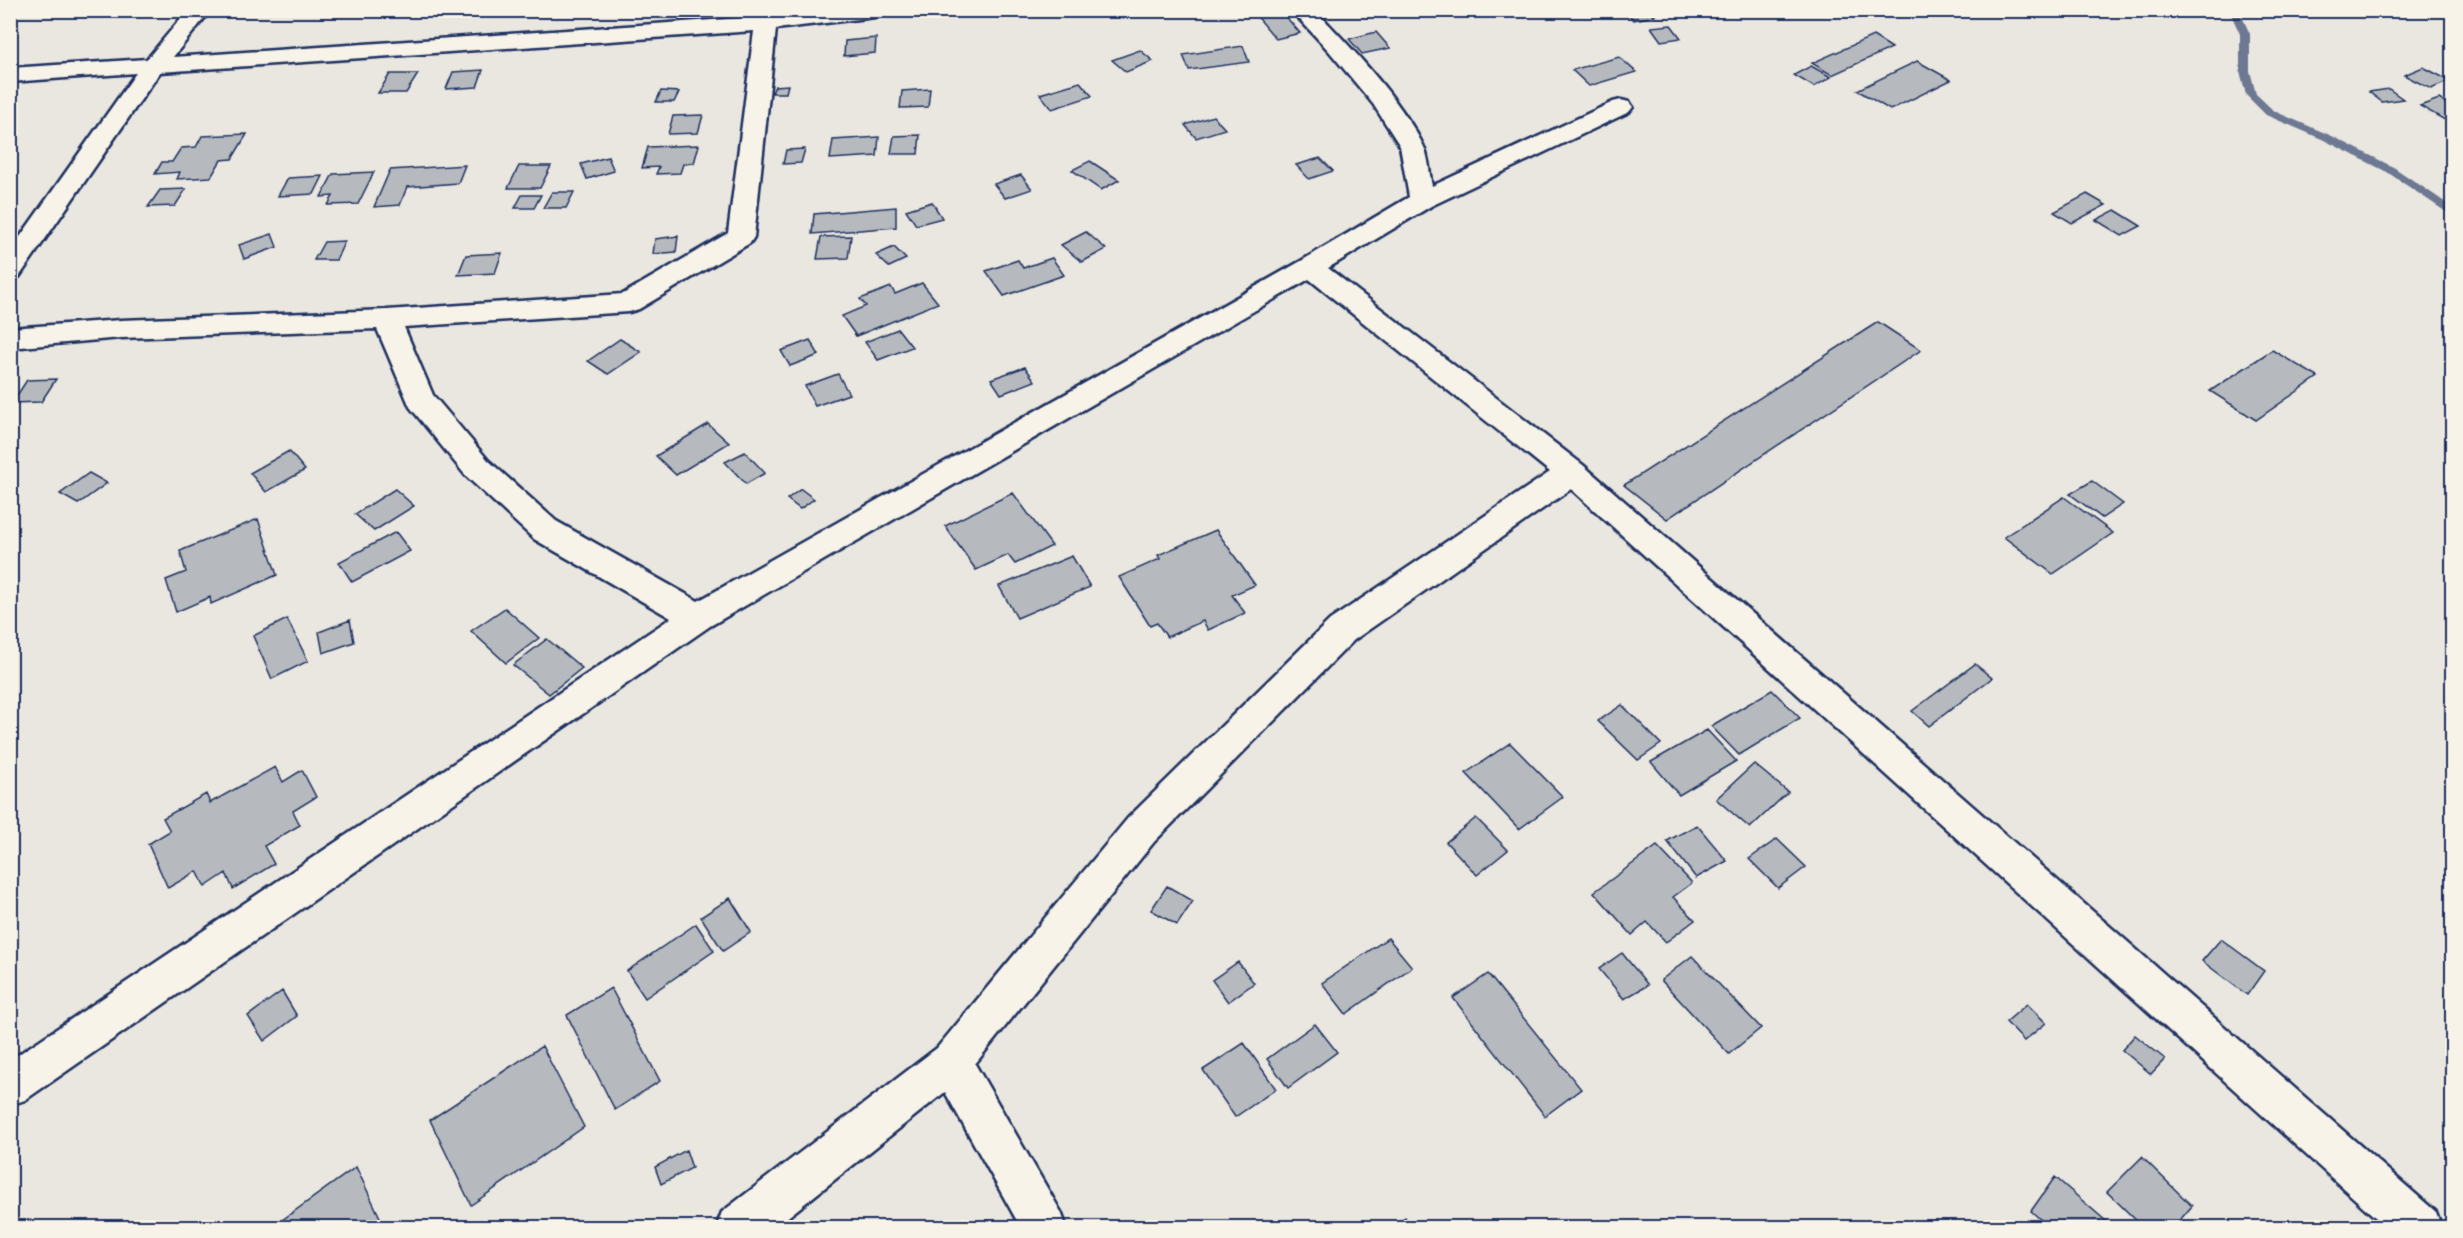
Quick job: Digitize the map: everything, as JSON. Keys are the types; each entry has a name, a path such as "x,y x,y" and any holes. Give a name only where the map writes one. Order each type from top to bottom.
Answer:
{"street":[{"path":"10,271 152,67 200,10"},
{"path":"10,75 766,23 796,16 875,10"},
{"path":"1302,10 1382,100 1412,146 1422,200"},
{"path":"10,338 121,329 387,319 630,303 741,237 766,23"},
{"path":"10,1085 698,617 1310,267 1422,200 1621,107"},
{"path":"1310,267 1572,473 2420,1227"},
{"path":"387,319 420,400 477,468 545,530 698,617"},
{"path":"738,1227 951,1062 1141,830 1341,630 1572,473"},
{"path":"951,1062 1045,1227"}],"building":[{"path":"1280,10 1300,33 1276,39 1255,14"},
{"path":"1624,10 1650,10 1655,16 1634,20"},
{"path":"1671,25 1681,38 1661,41 1651,27"},
{"path":"1376,32 1390,48 1362,54 1349,39"},
{"path":"1873,36 1892,48 1832,75 1812,63"},
{"path":"876,38 875,53 844,56 845,41"},
{"path":"1243,46 1249,62 1189,70 1183,55"},
{"path":"1140,50 1153,61 1126,72 1112,60"},
{"path":"1619,57 1636,72 1589,86 1572,70"},
{"path":"1917,61 1951,80 1890,110 1857,90"},
{"path":"1811,66 1831,77 1814,87 1794,75"},
{"path":"2423,67 2450,81 2431,89 2404,75"},
{"path":"483,70 477,87 446,89 453,72"},
{"path":"390,74 418,74 406,93 378,93"},
{"path":"1080,82 1092,96 1052,109 1040,94"},
{"path":"788,85 786,93 772,93 775,86"},
{"path":"930,89 928,107 900,108 902,91"},
{"path":"2389,89 2403,99 2382,102 2369,92"},
{"path":"661,91 679,92 674,102 656,102"},
{"path":"2439,99 2452,107 2452,122 2420,106"},
{"path":"703,115 698,133 668,134 673,116"},
{"path":"1213,116 1225,129 1196,138 1185,125"},
{"path":"247,134 232,159 221,160 211,177 177,179 180,172 155,174 162,162 172,162 181,148 196,147 202,136"},
{"path":"920,135 918,154 891,154 894,136"},
{"path":"879,137 877,156 830,159 833,140"},
{"path":"699,145 694,163 683,164 680,173 656,174 659,167 642,168 648,147"},
{"path":"805,149 801,163 783,164 786,150"},
{"path":"608,157 614,171 587,179 581,164"},
{"path":"1320,158 1333,171 1309,179 1296,165"},
{"path":"1090,161 1119,180 1101,190 1072,170"},
{"path":"465,165 458,183 407,187 400,205 374,207 390,170"},
{"path":"519,166 551,166 540,188 508,188"},
{"path":"374,172 358,204 328,205 333,196 321,197 333,174"},
{"path":"1021,175 1032,189 1005,198 994,184"},
{"path":"323,176 314,194 278,196 288,178"},
{"path":"186,189 175,206 148,207 160,190"},
{"path":"552,192 574,192 566,208 543,208"},
{"path":"2087,194 2106,205 2072,223 2054,212"},
{"path":"522,195 541,195 534,208 515,208"},
{"path":"932,202 942,218 916,225 906,210"},
{"path":"896,207 896,227 812,234 814,214"},
{"path":"2115,210 2141,226 2122,236 2096,220"},
{"path":"1086,232 1106,249 1082,262 1061,245"},
{"path":"272,234 277,247 244,259 239,245"},
{"path":"678,236 676,252 653,254 655,239"},
{"path":"851,236 848,258 817,259 821,237"},
{"path":"345,241 336,260 314,260 324,242"},
{"path":"894,247 906,259 889,267 876,255"},
{"path":"502,253 495,273 458,275 466,255"},
{"path":"1052,258 1064,275 1004,296 986,271 1018,260 1023,268"},
{"path":"922,283 938,303 856,336 842,316 866,306 860,299 891,287 895,294"},
{"path":"1878,322 1921,350 1667,519 1624,485"},
{"path":"898,329 912,347 878,360 865,342"},
{"path":"620,339 641,352 608,374 588,361"},
{"path":"810,340 819,355 790,366 781,351"},
{"path":"2272,350 2318,377 2256,420 2210,391"},
{"path":"1025,367 1035,381 1001,394 991,379"},
{"path":"838,374 849,394 815,406 805,386"},
{"path":"56,379 41,402 12,403 27,380"},
{"path":"708,424 729,443 676,475 656,456"},
{"path":"289,451 305,470 266,492 250,473"},
{"path":"745,452 765,473 746,484 725,462"},
{"path":"89,473 107,483 78,504 60,494"},
{"path":"2092,481 2123,504 2102,518 2070,494"},
{"path":"395,489 414,506 374,531 355,514"},
{"path":"801,489 814,499 800,509 787,499"},
{"path":"1013,493 1052,546 1015,564 1008,555 976,570 945,526"},
{"path":"2064,497 2113,533 2053,574 2004,537"},
{"path":"258,519 277,575 211,604 210,597 176,612 166,580 186,572 180,551"},
{"path":"1216,530 1255,585 1232,595 1245,613 1208,630 1203,621 1167,637 1157,623 1150,626 1119,577 1160,559 1158,555"},
{"path":"396,532 410,551 352,582 339,562"},
{"path":"1072,556 1090,587 1017,618 999,586"},
{"path":"505,608 539,638 506,663 471,631"},
{"path":"287,619 308,661 272,679 253,636"},
{"path":"350,620 354,642 323,653 319,632"},
{"path":"547,639 582,668 549,694 513,665"},
{"path":"1975,664 1992,678 1929,726 1912,711"},
{"path":"1772,690 1800,718 1739,755 1711,726"},
{"path":"1622,705 1661,744 1638,760 1598,721"},
{"path":"1707,730 1736,761 1679,795 1651,762"},
{"path":"1510,743 1563,797 1519,829 1466,773"},
{"path":"1754,764 1788,792 1750,828 1716,799"},
{"path":"275,767 283,782 302,770 316,797 293,811 300,825 264,846 274,864 233,889 226,873 205,887 197,871 168,888 148,844 170,831 163,818 206,794 210,803"},
{"path":"1476,818 1508,850 1477,875 1446,842"},
{"path":"1697,825 1727,861 1696,878 1667,841"},
{"path":"1777,839 1806,867 1778,888 1749,859"},
{"path":"1657,846 1692,883 1673,897 1695,920 1666,942 1647,922 1632,935 1594,892"},
{"path":"1167,886 1193,901 1177,925 1151,910"},
{"path":"730,898 751,932 723,951 701,917"},
{"path":"696,924 714,951 645,998 627,971"},
{"path":"1388,938 1412,967 1346,1014 1322,983"},
{"path":"2221,939 2264,971 2247,995 2202,961"},
{"path":"1622,953 1648,985 1624,999 1599,969"},
{"path":"1692,956 1761,1028 1729,1054 1661,980"},
{"path":"1238,962 1254,983 1228,1002 1212,980"},
{"path":"1488,974 1581,1089 1545,1116 1453,998"},
{"path":"611,988 660,1081 615,1110 567,1015"},
{"path":"282,991 297,1016 264,1041 248,1016"},
{"path":"2027,1004 2046,1023 2024,1041 2006,1022"},
{"path":"1315,1024 1337,1052 1288,1088 1267,1059"},
{"path":"2135,1035 2165,1059 2151,1074 2122,1050"},
{"path":"1244,1043 1276,1089 1235,1117 1203,1070"},
{"path":"542,1046 584,1127 471,1205 430,1120"},
{"path":"686,1150 692,1168 661,1184 655,1167"},
{"path":"2142,1157 2192,1206 2173,1228 2144,1228 2107,1192"},
{"path":"356,1167 385,1228 271,1228"},
{"path":"2055,1177 2114,1228 2050,1228 2031,1211"},
{"path":"1405,1217 1411,1228 1389,1228"}],"waterway":[{"path":"2234,10 2245,34 2245,71 2251,95 2270,113 2328,138 2391,170 2452,212"}]}
